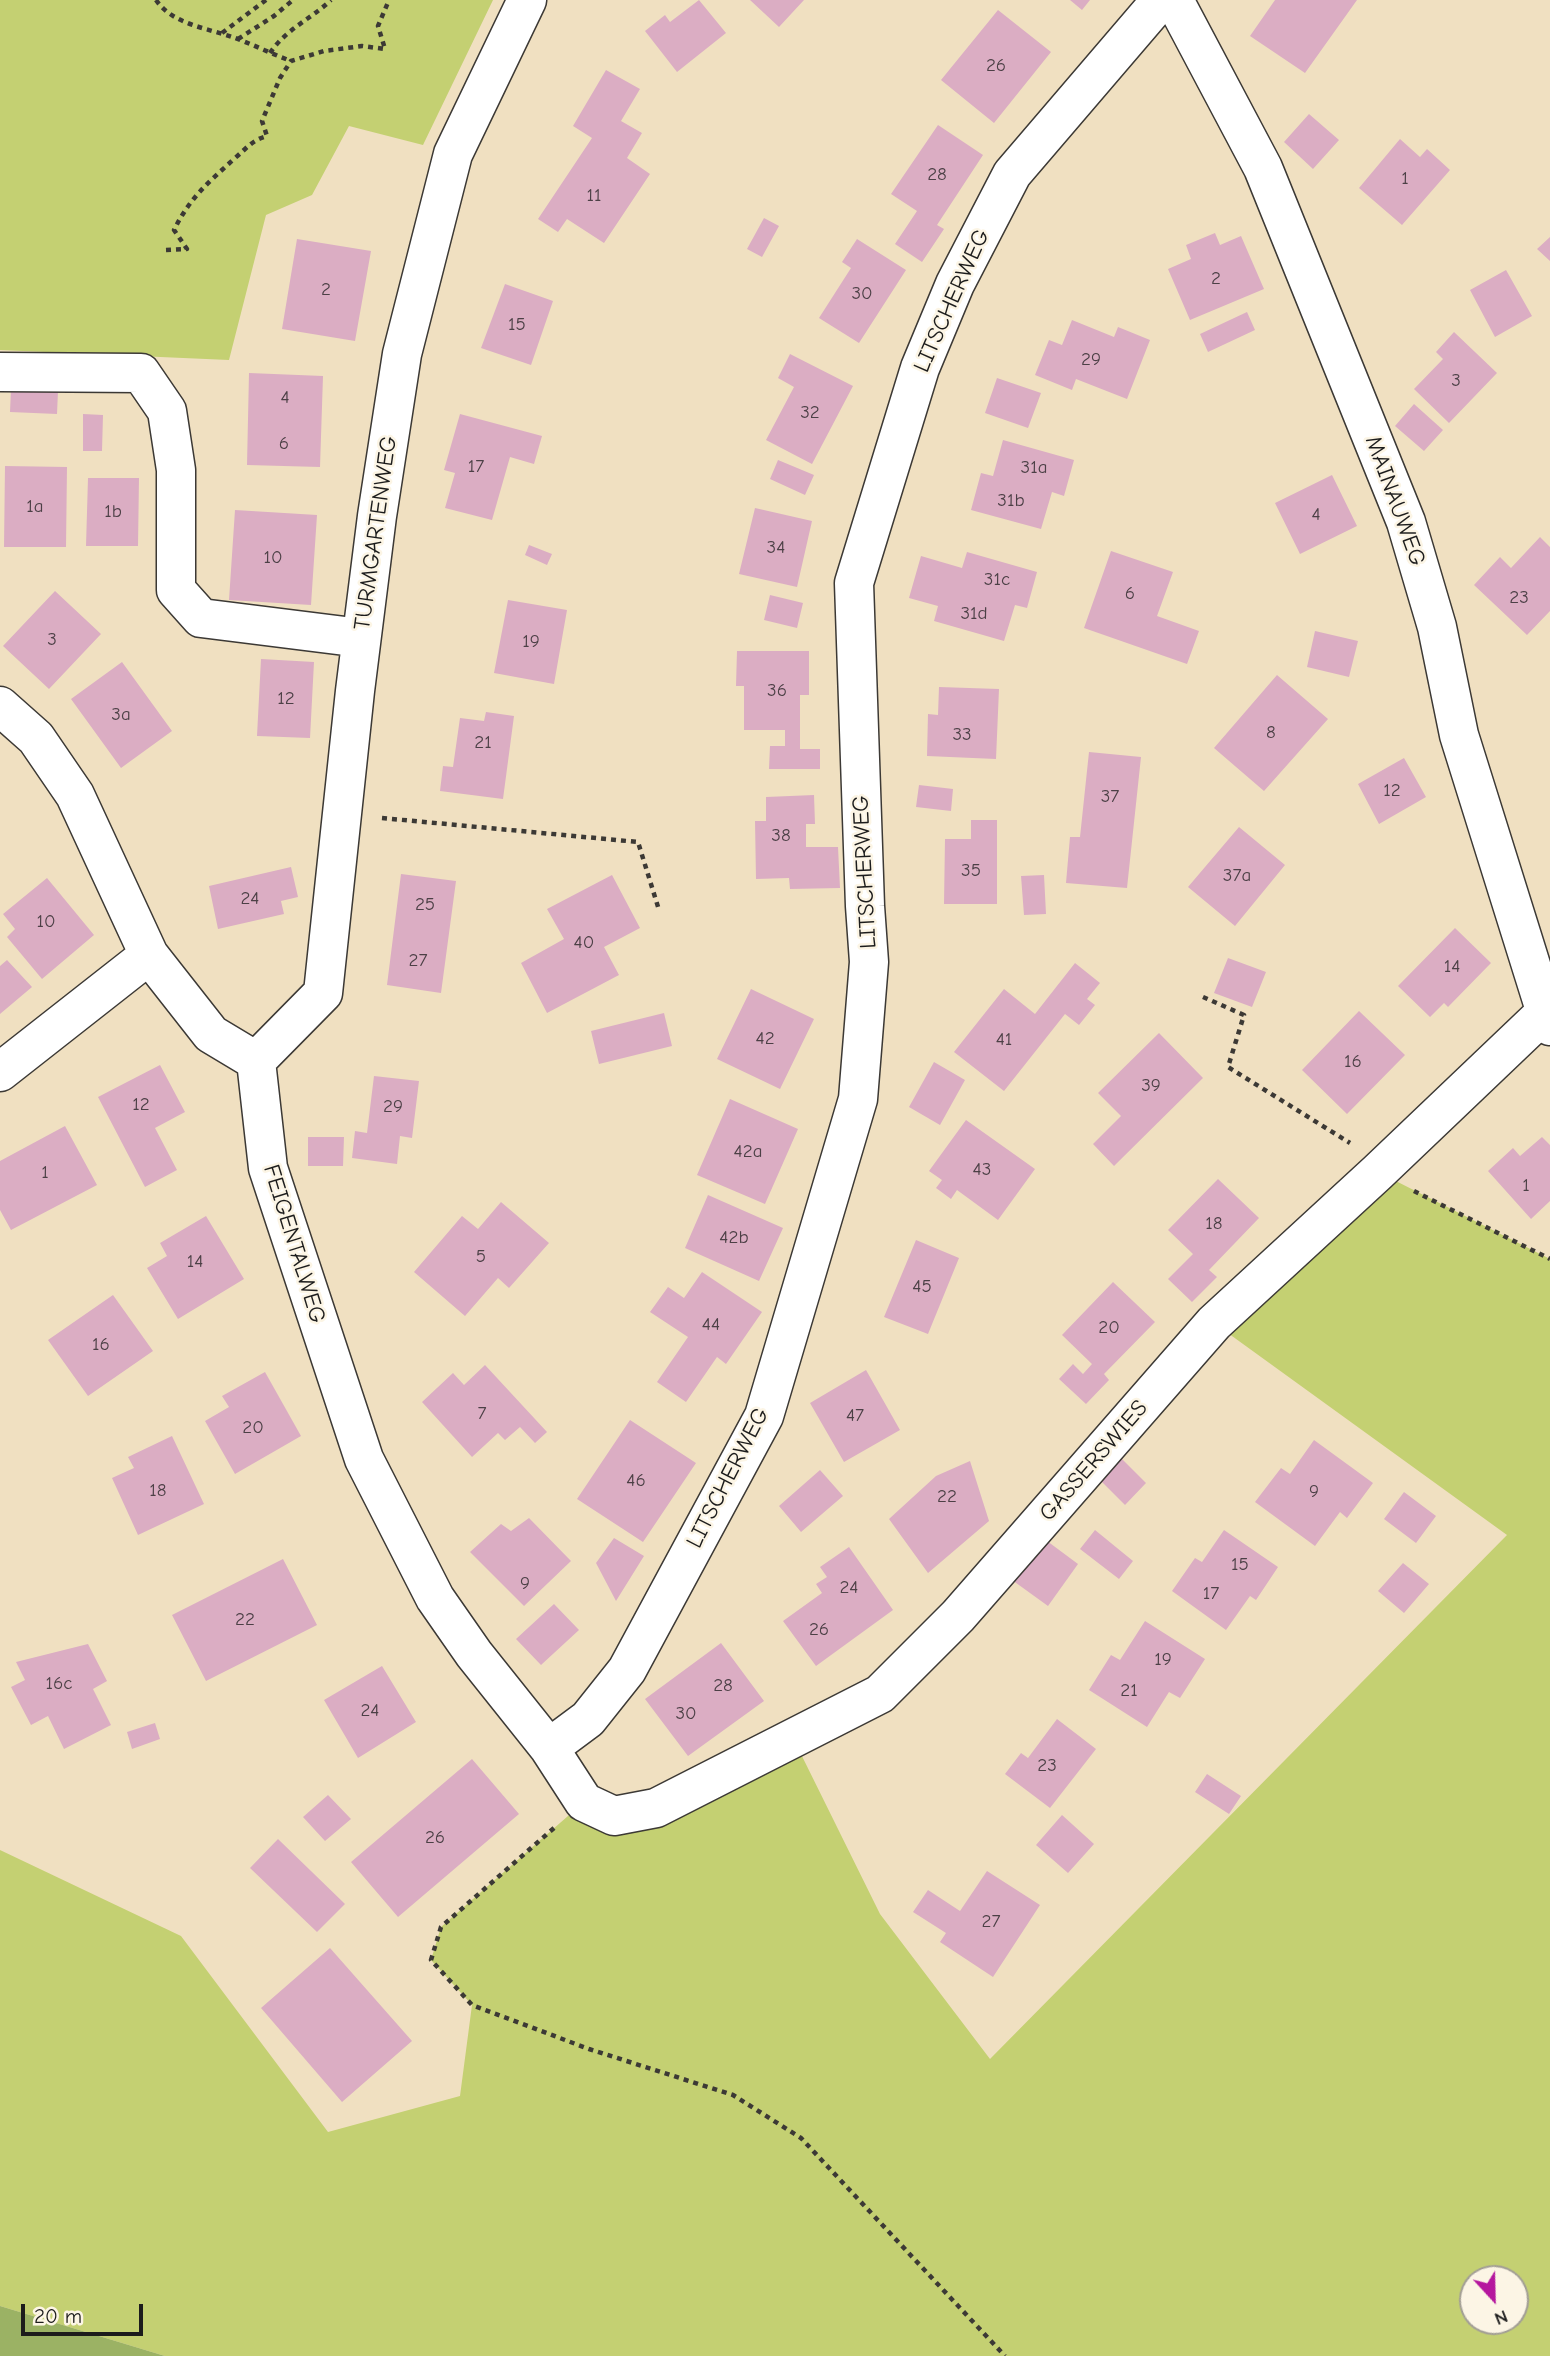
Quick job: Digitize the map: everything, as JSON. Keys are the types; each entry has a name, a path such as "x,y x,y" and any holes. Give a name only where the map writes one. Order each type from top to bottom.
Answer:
{"street":[{"name":"TURMGARTENWEG","path":"256,1061 323,993 361,638 402,355 453,154 527,0"},
{"name":"LITSCHERWEG","path":"549,1748 588,1718 627,1670 764,1416 858,1099 869,962 854,583 920,368 955,284 1012,174 1161,0"},
{"name":"MAINAUWEG","path":"1174,0 1263,168 1406,522 1437,626 1459,735 1548,1016"},
{"path":"0,372 141,373 167,411 176,470 176,590 201,618 361,638"},
{"path":"0,706 36,738 75,795 149,955 211,1034 256,1061"},
{"path":"0,1072 149,955"},
{"name":"GASSERSWIES","path":"584,1802 614,1816 656,1808 880,1694 958,1616 1214,1323 1548,1016"},
{"name":"FEIGENTALWEG","path":"256,1061 268,1168 364,1459 435,1598 474,1654 549,1748 584,1802"}],"path":[{"path":"156,0 162,8 198,28 222,33 291,61 324,51 362,46 385,49 378,26 390,0"},
{"path":"222,33 266,0"},
{"path":"238,39 293,0"},
{"path":"270,53 279,39 316,14 331,0"},
{"path":"166,250 187,250 174,230 184,210 201,188 253,140 267,136 262,121 291,61"},
{"path":"382,818 638,842 659,910"},
{"path":"1203,997 1244,1015 1228,1067 1364,1152 1378,1172 1550,1259"},
{"path":"584,1802 441,1927 431,1960 472,2005 589,2049 733,2095 801,2138 1005,2356"}],"green space":[{"path":"0,0 493,0 423,145 349,126 312,195 266,215 229,360 0,350"},
{"path":"1378,1172 1550,1259 1550,2356 165,2356 0,2306 0,1850 181,1936 328,2132 460,2096 472,2005 431,1960 441,1927 584,1802 614,1816 794,1740 880,1914 990,2059 1507,1535 1214,1323"},
{"path":"0,2306 165,2356 0,2356"}],"building":[{"path":"699,0 726,33 677,72 645,31 665,15 670,22"},
{"path":"750,0 804,0 779,27"},
{"path":"1070,0 1090,0 1082,10"},
{"path":"1275,0 1357,0 1305,73 1250,36"},
{"path":"998,10 1051,52 994,123 941,80"},
{"path":"606,70 640,89 621,121 642,133 627,158 650,174 604,243 567,219 558,232 538,219 592,138 573,126"},
{"path":"1309,114 1339,140 1313,169 1284,142"},
{"path":"938,125 983,155 937,225 944,229 922,262 895,244 917,211 891,194"},
{"path":"1400,139 1420,157 1427,149 1450,170 1402,225 1359,188"},
{"path":"764,218 779,226 762,257 747,249"},
{"path":"1215,233 1220,245 1241,236 1264,289 1190,320 1168,269 1191,259 1186,245"},
{"path":"1550,237 1550,261 1537,249"},
{"path":"297,239 371,251 355,341 282,329"},
{"path":"857,239 906,270 859,343 819,318 851,268 842,262"},
{"path":"1506,270 1532,316 1495,337 1470,290"},
{"path":"505,284 553,301 531,365 481,348"},
{"path":"1247,312 1255,330 1208,352 1200,334"},
{"path":"1072,320 1114,337 1118,327 1150,340 1127,399 1076,379 1072,390 1035,375 1049,340 1062,345"},
{"path":"1454,332 1497,373 1449,423 1414,389 1443,359 1436,352"},
{"path":"790,354 853,386 812,464 766,440 794,387 778,378"},
{"path":"249,373 323,376 320,467 247,465"},
{"path":"997,378 1041,393 1028,428 985,413"},
{"path":"11,389 58,391 57,414 10,412"},
{"path":"1414,404 1443,430 1424,451 1395,426"},
{"path":"83,414 103,415 102,451 83,451"},
{"path":"460,414 542,436 534,464 510,457 492,520 445,508 455,473 444,470"},
{"path":"1003,440 1074,460 1064,496 1052,492 1041,529 971,510 981,473 993,476"},
{"path":"778,460 814,475 805,495 770,479"},
{"path":"5,466 67,467 66,547 4,547"},
{"path":"1332,475 1357,526 1300,554 1275,503"},
{"path":"88,478 139,478 138,546 86,546"},
{"path":"755,508 812,521 797,587 739,574"},
{"path":"235,510 317,515 311,605 229,600"},
{"path":"1540,537 1550,547 1550,611 1527,635 1474,585 1500,557 1511,568"},
{"path":"529,545 552,554 547,565 525,555"},
{"path":"1111,551 1173,572 1157,616 1199,631 1187,664 1084,628"},
{"path":"967,552 1037,572 1027,608 1015,605 1004,641 934,621 938,606 909,598 921,556 962,568"},
{"path":"55,591 101,634 49,689 3,646"},
{"path":"770,595 803,603 797,628 764,620"},
{"path":"508,600 567,610 554,684 494,673"},
{"path":"1315,631 1358,641 1349,677 1307,667"},
{"path":"737,651 809,651 809,695 800,695 800,749 820,749 820,769 769,769 770,746 785,746 785,730 744,730 744,686 736,686"},
{"path":"261,659 314,662 310,738 257,736"},
{"path":"122,662 172,731 121,768 71,699"},
{"path":"1277,675 1328,719 1264,791 1214,748"},
{"path":"939,687 999,689 996,759 927,756 928,714 938,715"},
{"path":"486,712 514,716 503,799 440,791 443,766 453,767 460,718 484,721"},
{"path":"1089,752 1141,757 1127,888 1066,883 1070,837 1080,837"},
{"path":"1404,758 1426,797 1379,824 1358,784"},
{"path":"919,785 953,789 951,811 916,807"},
{"path":"814,795 815,824 806,824 806,847 838,847 840,888 790,889 789,878 756,879 755,821 766,821 766,797"},
{"path":"971,820 997,820 997,904 944,904 945,839 971,839"},
{"path":"1239,827 1285,865 1235,926 1188,887"},
{"path":"291,867 298,897 281,901 284,914 218,929 209,886"},
{"path":"401,874 456,881 441,993 387,985"},
{"path":"612,875 640,928 604,947 619,975 547,1013 521,963 564,939 547,909"},
{"path":"1044,875 1046,914 1024,915 1021,876"},
{"path":"47,878 94,935 42,979 7,937 15,929 3,914"},
{"path":"1455,928 1491,963 1448,1007 1444,1003 1430,1017 1398,986"},
{"path":"1228,958 1266,972 1252,1007 1214,993"},
{"path":"7,960 32,987 0,1014 0,966"},
{"path":"1075,963 1100,983 1087,999 1095,1005 1079,1025 1065,1014 1004,1091 954,1052 1004,989 1035,1014"},
{"path":"751,989 814,1019 780,1089 717,1059"},
{"path":"1359,1011 1405,1055 1347,1114 1302,1070"},
{"path":"664,1013 672,1046 599,1064 591,1031"},
{"path":"1159,1033 1203,1078 1114,1166 1093,1144 1121,1116 1098,1093"},
{"path":"934,1062 965,1080 940,1125 909,1107"},
{"path":"160,1065 185,1112 155,1128 177,1170 145,1187 98,1097"},
{"path":"374,1076 419,1081 412,1138 400,1136 397,1164 352,1158 355,1131 367,1133"},
{"path":"730,1099 798,1129 765,1204 697,1175"},
{"path":"966,1120 1035,1169 998,1220 957,1190 951,1199 936,1188 942,1180 929,1171"},
{"path":"65,1126 97,1185 11,1230 0,1210 0,1161"},
{"path":"308,1137 344,1137 343,1166 308,1166"},
{"path":"1542,1137 1550,1145 1550,1201 1531,1219 1488,1171 1513,1148 1520,1156"},
{"path":"1218,1179 1259,1218 1209,1270 1217,1277 1192,1302 1168,1279 1193,1254 1168,1230"},
{"path":"708,1195 783,1228 759,1281 685,1248"},
{"path":"501,1202 549,1243 509,1288 498,1278 465,1316 414,1272 462,1216 478,1229"},
{"path":"206,1216 244,1279 178,1319 147,1268 167,1256 160,1243"},
{"path":"916,1240 959,1258 928,1334 884,1317"},
{"path":"702,1272 762,1312 726,1364 717,1357 686,1402 657,1382 688,1337 650,1312 668,1287 684,1298"},
{"path":"1113,1282 1155,1322 1104,1374 1109,1380 1086,1404 1059,1379 1073,1364 1083,1374 1092,1364 1062,1335"},
{"path":"113,1295 153,1351 88,1396 48,1340"},
{"path":"485,1365 547,1432 535,1443 520,1427 505,1440 498,1433 472,1457 422,1402 453,1373 464,1385"},
{"path":"866,1370 900,1430 844,1462 810,1403"},
{"path":"265,1372 301,1436 235,1474 205,1421 229,1407 222,1396"},
{"path":"630,1420 696,1463 643,1542 577,1499"},
{"path":"172,1436 204,1504 138,1535 112,1478 134,1468 128,1457"},
{"path":"1314,1440 1373,1483 1347,1518 1340,1512 1315,1546 1255,1502 1281,1468 1290,1474"},
{"path":"1119,1456 1146,1483 1125,1505 1098,1478"},
{"path":"970,1461 989,1521 928,1573 889,1519 936,1476"},
{"path":"820,1470 843,1496 801,1532 779,1506"},
{"path":"1404,1492 1436,1516 1416,1543 1384,1519"},
{"path":"529,1518 571,1561 524,1606 470,1552 501,1524 511,1531"},
{"path":"1095,1530 1133,1561 1119,1579 1080,1549"},
{"path":"1224,1530 1278,1567 1256,1600 1250,1596 1226,1630 1172,1591 1195,1558 1202,1562"},
{"path":"614,1538 644,1556 616,1601 596,1563"},
{"path":"1043,1538 1078,1564 1048,1606 1012,1580"},
{"path":"849,1547 893,1610 816,1666 783,1621 822,1593 816,1584 827,1577 820,1567"},
{"path":"283,1559 317,1625 206,1681 172,1615"},
{"path":"1403,1563 1429,1584 1404,1613 1378,1591"},
{"path":"554,1604 579,1630 541,1665 516,1639"},
{"path":"1145,1621 1205,1659 1180,1698 1169,1692 1147,1727 1089,1690 1111,1655 1120,1660"},
{"path":"721,1643 764,1701 688,1756 645,1699"},
{"path":"88,1644 107,1681 93,1689 111,1725 64,1749 48,1716 31,1725 11,1687 25,1680 16,1662"},
{"path":"382,1666 416,1722 358,1758 324,1700"},
{"path":"1057,1719 1096,1749 1050,1808 1005,1774 1021,1753 1028,1758"},
{"path":"155,1723 160,1739 132,1749 127,1732"},
{"path":"472,1759 519,1814 398,1917 351,1862"},
{"path":"1207,1774 1241,1796 1229,1814 1195,1792"},
{"path":"328,1795 351,1819 325,1841 303,1817"},
{"path":"1062,1815 1094,1844 1068,1873 1036,1845"},
{"path":"278,1839 345,1904 317,1932 250,1868"},
{"path":"987,1871 1040,1905 993,1977 940,1942 946,1933 913,1912 928,1890 960,1911"},
{"path":"330,1948 412,2041 342,2102 261,2008"}]}
